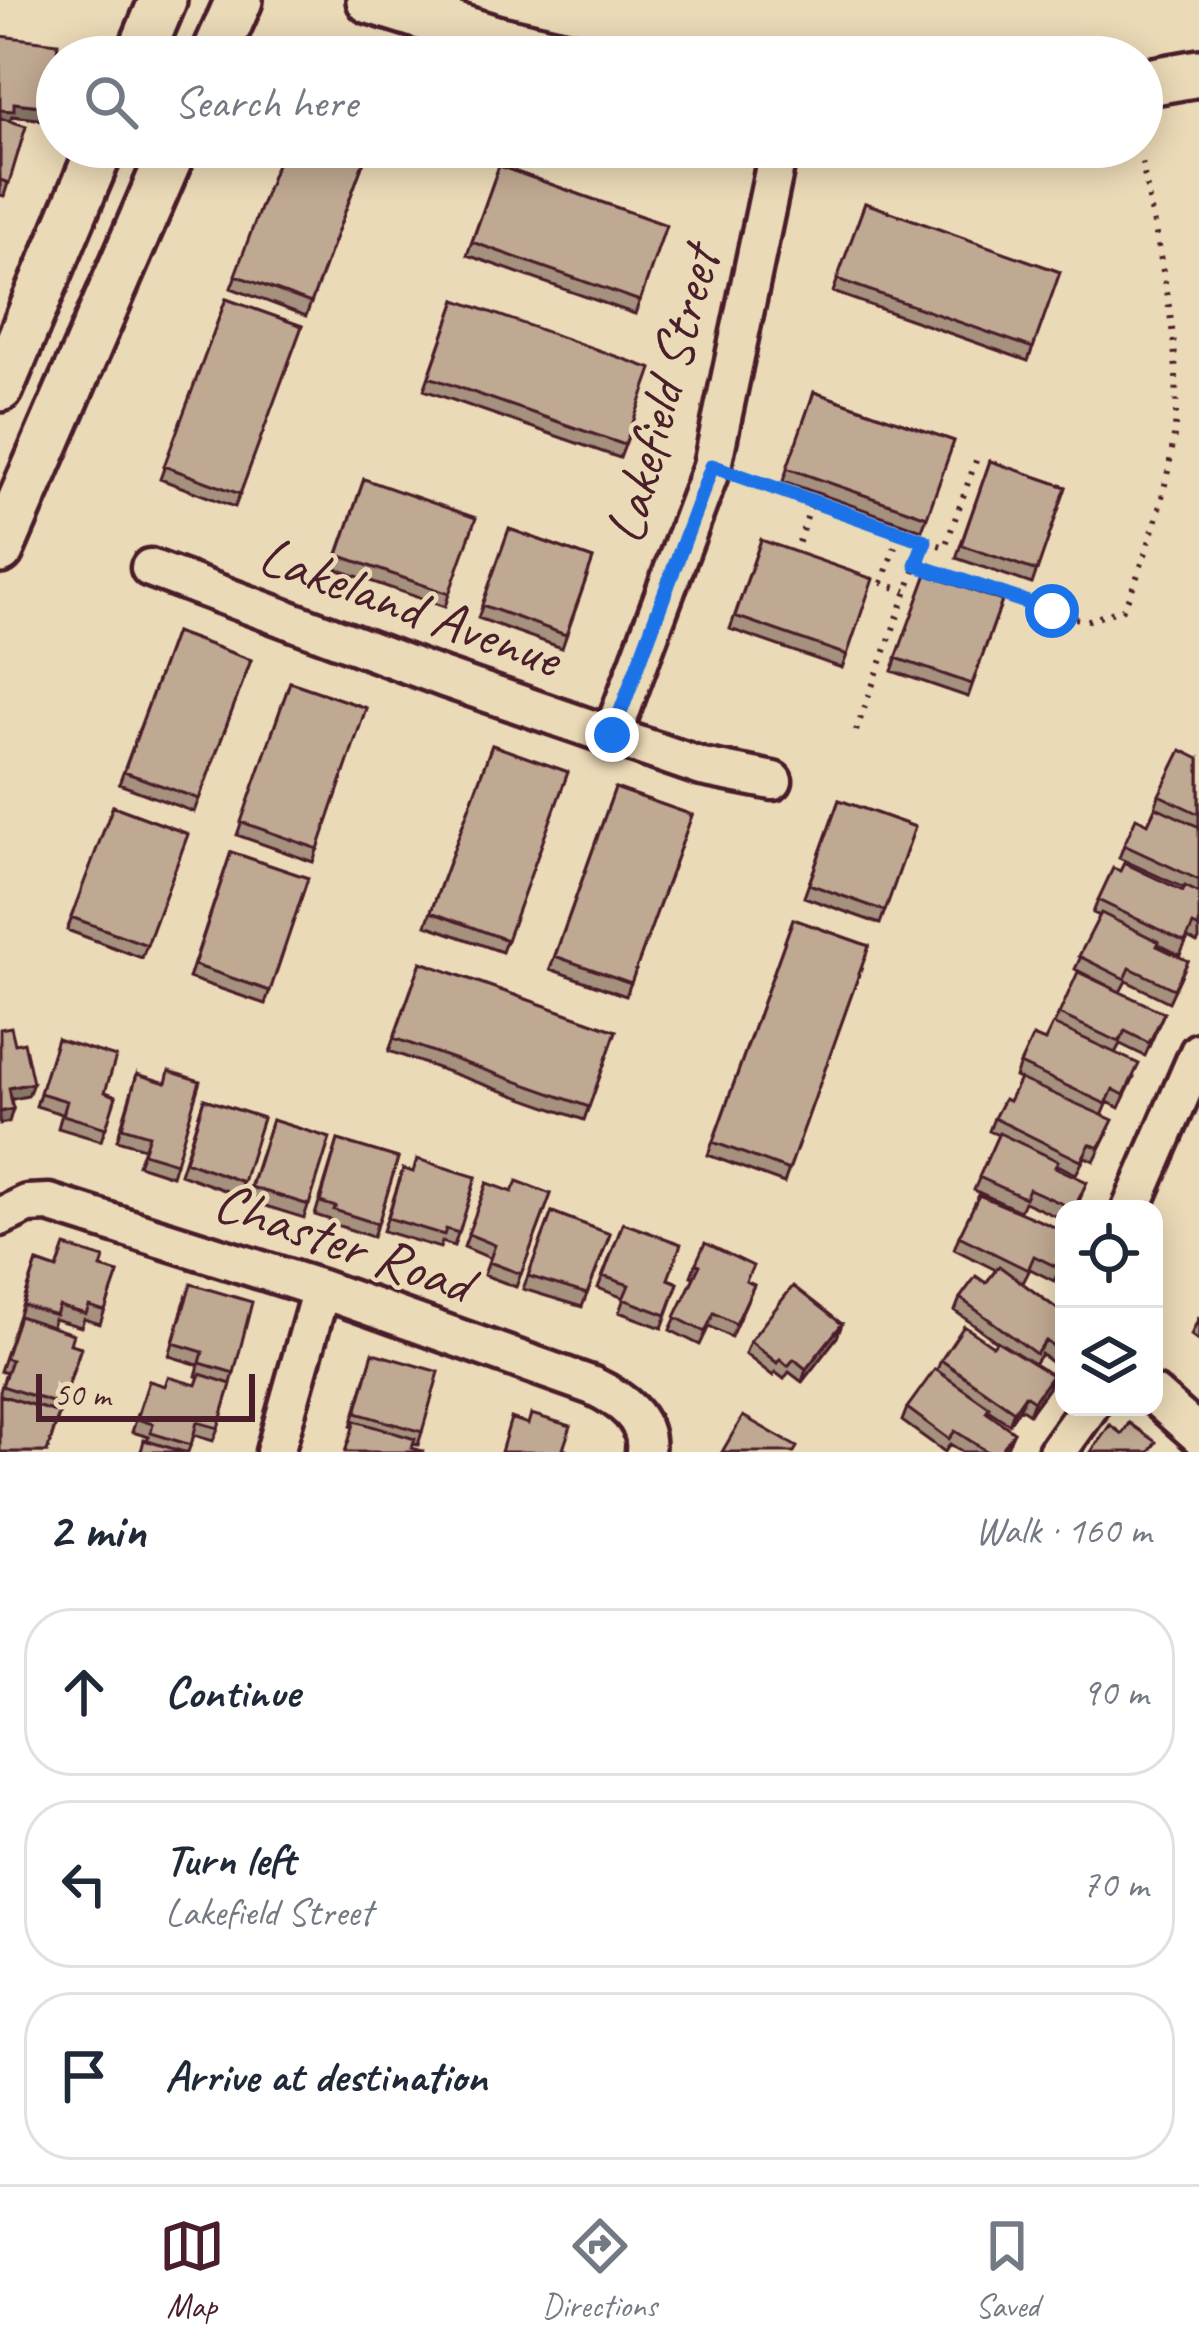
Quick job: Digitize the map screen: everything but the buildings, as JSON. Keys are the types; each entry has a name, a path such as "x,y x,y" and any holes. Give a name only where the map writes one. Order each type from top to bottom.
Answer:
{"main road":[{"path":"148,36 163,0"},
{"path":"223,36 239,0"},
{"path":"370,0 486,36"},
{"path":"1163,79 1199,73"},
{"path":"0,388 92,168"},
{"path":"0,550 165,168"}],"street":[{"name":"Lakefield Street","path":"612,735 712,466 775,168"},
{"name":"Lakeland Avenue","path":"150,568 422,670 702,767 773,781"},
{"path":"1135,1200 1199,1052"},
{"name":"Chaster Road","path":"3,1214 50,1203 321,1289 593,1386 619,1398 641,1434"},
{"path":"275,1452 321,1289"},
{"path":"1163,1403 1199,1436"},
{"path":"1057,1452 1083,1416"}],"path":[{"path":"916,565 1067,617 1090,620 1123,609 1139,578 1177,417 1168,304 1144,168"},
{"path":"712,466 945,547 978,455"},
{"path":"812,499 793,554 815,561"},
{"path":"882,583 900,532"},
{"path":"856,731 925,541"},
{"path":"860,576 906,591"}],"route":[{"path":"612,735 712,466 925,541 916,565 1052,611"}]}
